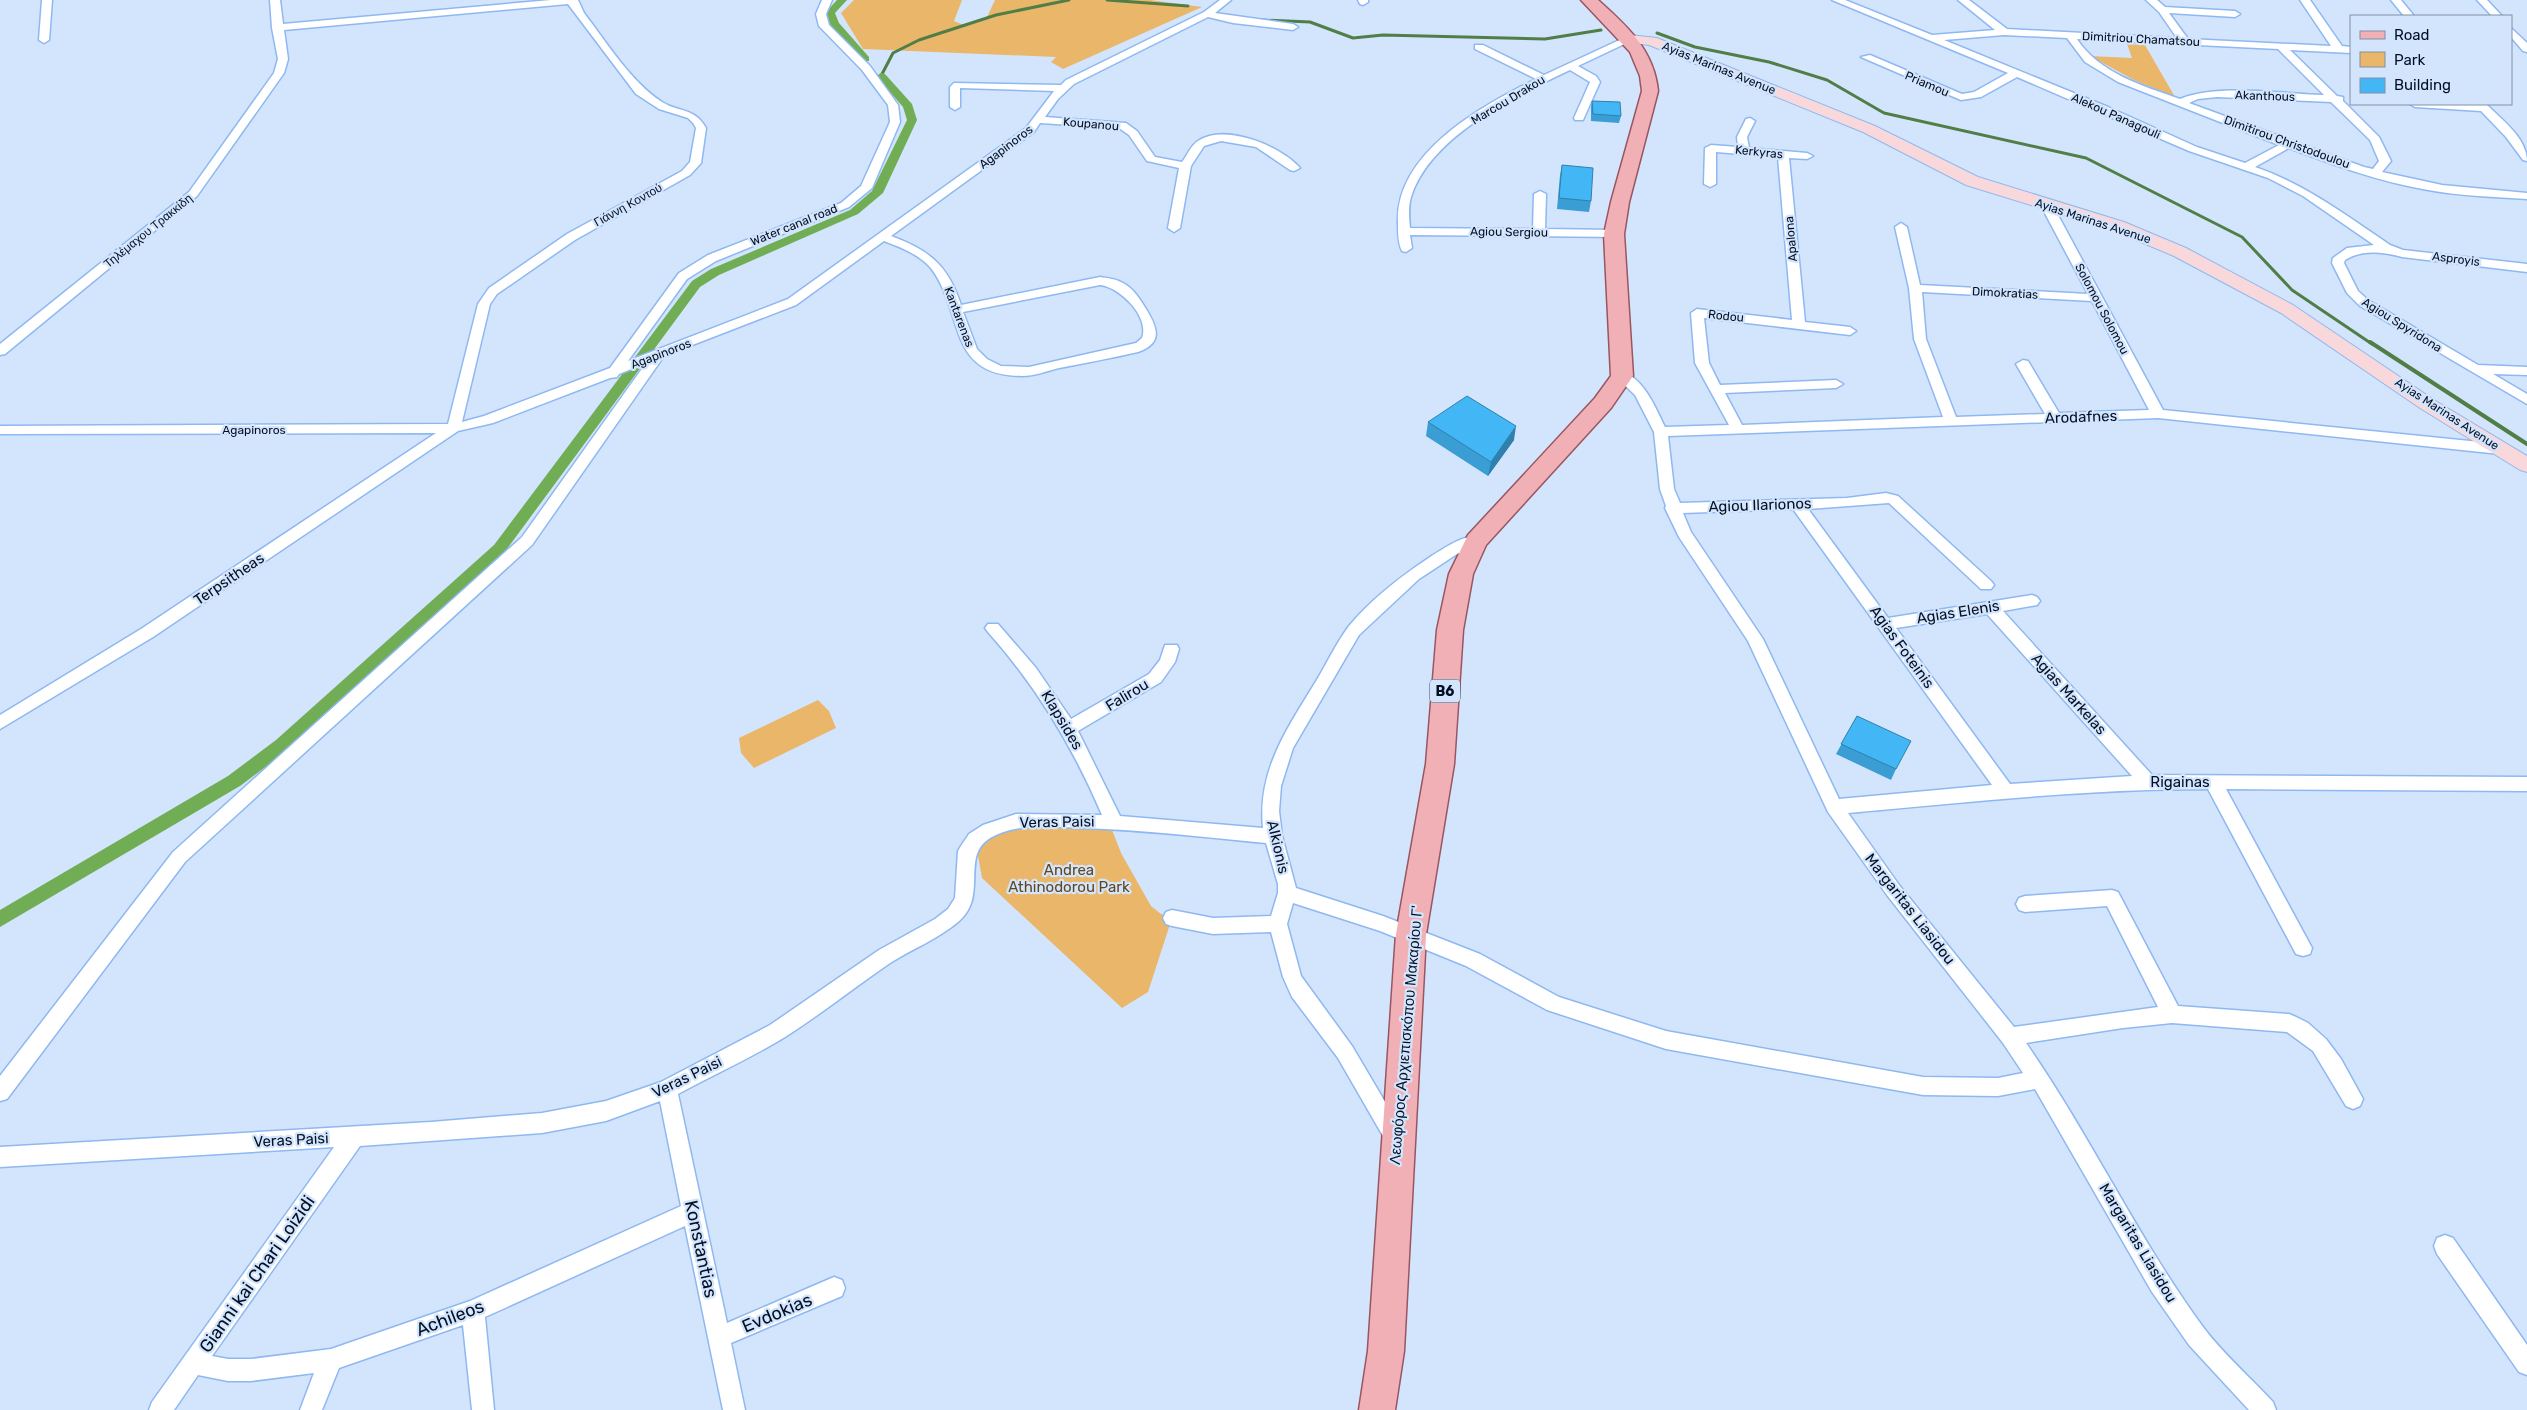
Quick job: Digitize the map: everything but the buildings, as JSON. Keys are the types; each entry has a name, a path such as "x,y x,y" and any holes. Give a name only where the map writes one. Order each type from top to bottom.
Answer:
{"main road":[{"path":"1589,0 1630,39 1647,64 1650,91 1620,202 1614,234 1622,376"},
{"name":"Λεωφόρος Αρχιεπισκόπου Μακαρίου Γ'","path":"1377,1410 1386,1351 1397,1142 1411,934 1440,764 1450,630 1461,574 1476,541 1603,403 1622,376"}],"street":[{"path":"44,40 47,0"},
{"name":"Τηλέμαχου Τρακκίδη","path":"0,351 200,187 279,73 283,60 277,28 275,0"},
{"name":"Water canal road","path":"616,372 683,276 712,258 845,205 866,188 895,122 893,105 866,68 824,26 821,14 827,0"},
{"name":"Agapinoros","path":"0,430 454,428 500,416 792,302 1030,130 1062,88 1096,68 1207,14 1226,0"},
{"name":"Alekou Panagouli","path":"1837,0 2016,73 2184,145 2248,166 2307,194 2386,248"},
{"path":"1963,0 2004,32"},
{"path":"2151,0 2162,10 2184,40"},
{"path":"2305,0 2338,50"},
{"path":"2396,0 2409,15"},
{"path":"2482,0 2495,15"},
{"path":"277,28 572,1"},
{"name":"Γιάννη Κοντού","path":"454,428 484,304 493,292 571,237 686,173 695,163 701,128 697,122 692,116 663,107 640,92 572,1"},
{"path":"2162,10 2234,14"},
{"path":"1207,14 1233,20 1293,27"},
{"name":"Dimitriou Chamatsou","path":"1931,38 2004,32 2350,50"},
{"path":"2512,32 2527,49"},
{"name":"Dimitirou Christodoulou","path":"2070,35 2081,54 2097,67 2180,103 2374,174 2440,189 2527,196"},
{"name":"Marcou Drakou","path":"1406,248 1404,231 1405,196 1424,163 1482,112 1542,78 1630,39"},
{"name":"Ayias Marinas Avenue","path":"1630,39 1652,41 1869,129 1972,181 2148,238 2256,291 2316,326 2427,404 2527,465"},
{"path":"1479,47 1542,78"},
{"path":"2281,47 2375,139 2385,161 2374,174"},
{"name":"Priamou","path":"1866,58 1961,97 1977,95 2016,73"},
{"path":"1571,66 1592,78 1594,82 1578,118"},
{"path":"954,107 955,87 958,86 1062,88"},
{"name":"Akanthous","path":"2180,103 2196,96 2217,94 2350,99"},
{"path":"2448,105 2482,106 2526,154"},
{"name":"Koupanou","path":"1039,120 1122,125 1134,133 1150,159 1157,162 1184,166"},
{"path":"1744,150 1742,137 1750,121"},
{"path":"1174,228 1184,166 1200,144 1221,138 1259,144 1294,168"},
{"path":"2248,166 2289,144"},
{"path":"1710,184 1711,148"},
{"name":"Kerkyras","path":"1711,148 1807,156"},
{"name":"Apalona","path":"1784,154 1798,324"},
{"path":"1539,232 1540,194"},
{"name":"Solomou Solomou","path":"2046,204 2158,414"},
{"path":"1901,227 1915,288 1920,339 1951,422"},
{"name":"Agiou Sergiou","path":"1404,231 1614,234"},
{"name":"Kantarenas","path":"884,237 909,247 935,264 957,309 967,346 975,356 987,365 1002,370 1021,372 1133,349 1145,344 1149,338 1150,326 1128,291 1116,283 1100,281 957,309"},
{"name":"Asproyis","path":"2386,248 2402,253 2527,268"},
{"name":"Agiou Spyridona","path":"2386,248 2351,251 2339,258 2338,264 2354,293 2381,314 2527,400"},
{"name":"Dimokratias","path":"1915,288 2096,298"},
{"name":"Rodou","path":"1738,430 1702,363 1697,313 1850,331"},
{"path":"0,1092 180,857 526,541 652,358"},
{"path":"2023,364 2054,417"},
{"path":"2472,369 2527,372"},
{"name":"Margaritas Liasidou","path":"1622,376 1640,393 1661,432 1666,489 1672,508 1684,533 1755,639 1834,807 1893,890 2010,1037 2063,1114 2160,1284 2197,1337 2264,1410"},
{"path":"1717,389 1836,384"},
{"name":"Arodafnes","path":"1661,432 2158,414 2500,449"},
{"name":"Terpsitheas","path":"0,723 147,633 454,428"},
{"name":"Agiou Ilarionos","path":"1672,508 1847,503 1886,498 1892,499 1986,585"},
{"name":"Agias Foteinis","path":"1797,504 2006,790"},
{"name":"Alkionis","path":"1278,924 1287,893 1285,874 1273,836 1270,811 1272,786 1277,766 1286,747 1354,631 1374,610 1414,575 1452,550 1476,541"},
{"name":"Agias Elenis","path":"1885,624 1990,606 2032,601"},
{"name":"Agias Markelas","path":"1990,606 2148,782"},
{"name":"Klapsides","path":"993,628 1016,653 1069,728 1100,788 1114,823"},
{"name":"Falirou","path":"1069,728 1155,678 1167,662 1171,649"},
{"name":"Rigainas","path":"1834,807 2006,790 2148,782 2527,784"},
{"path":"2213,782 2303,948"},
{"name":"Veras Paisi","path":"0,1157 354,1137 566,1120 606,1112 667,1089 777,1031 886,956 947,920 959,909 966,891 967,851 975,839 989,830 1016,822 1054,820 1273,836"},
{"path":"1287,893 1411,934 1474,960 1554,1004 1666,1040 1923,1086 1998,1087 2039,1079"},
{"path":"2025,904 2112,898 2172,1014"},
{"path":"1172,918 1213,926 1278,924 1292,977 1299,991 1345,1052 1397,1142"},
{"path":"2010,1037 2123,1019 2172,1014 2263,1019 2289,1023 2312,1035 2324,1048 2352,1098"},
{"name":"Konstantias","path":"667,1089 734,1410"},
{"name":"Gianni kai Chari Loizidi","path":"160,1410 354,1137"},
{"name":"Achileos","path":"194,1363 228,1370 251,1370 331,1360 473,1311 692,1211"},
{"path":"2445,1246 2527,1364"},
{"name":"Evdokias","path":"719,1337 834,1288"},
{"path":"473,1311 483,1410"},
{"path":"312,1410 331,1360"}],"green space":[{"path":"854,0 962,0 954,21 966,26 987,17 995,0 1150,0 1202,7 1063,69 1051,62 1056,57 863,49 841,13"},
{"path":"2127,44 2145,45 2175,97 2134,80 2090,56 2132,58"},
{"path":"818,700 829,711 836,728 754,768 741,753 739,738"},
{"name":"Andrea Athinodorou Park","path":"1016,821 1109,822 1121,853 1151,906 1161,914 1172,918 1148,992 1122,1008 982,878 975,839"}],"waterway":[{"path":"842,0 830,13 834,24 865,59"},
{"path":"881,76 893,53 919,40 996,15 1069,0"},
{"path":"1107,0 1188,6"},
{"path":"1262,20 1310,22 1353,38 1383,35 1545,39 1601,30"},
{"path":"1657,33 1695,47 1769,62 1827,80 1884,113 2086,158 2242,237 2292,290 2372,344"},
{"path":"0,919 234,781 282,745 499,549 696,284 715,272 854,212 877,193 912,120 908,106 881,76"},
{"path":"2370,342 2527,444"}]}
